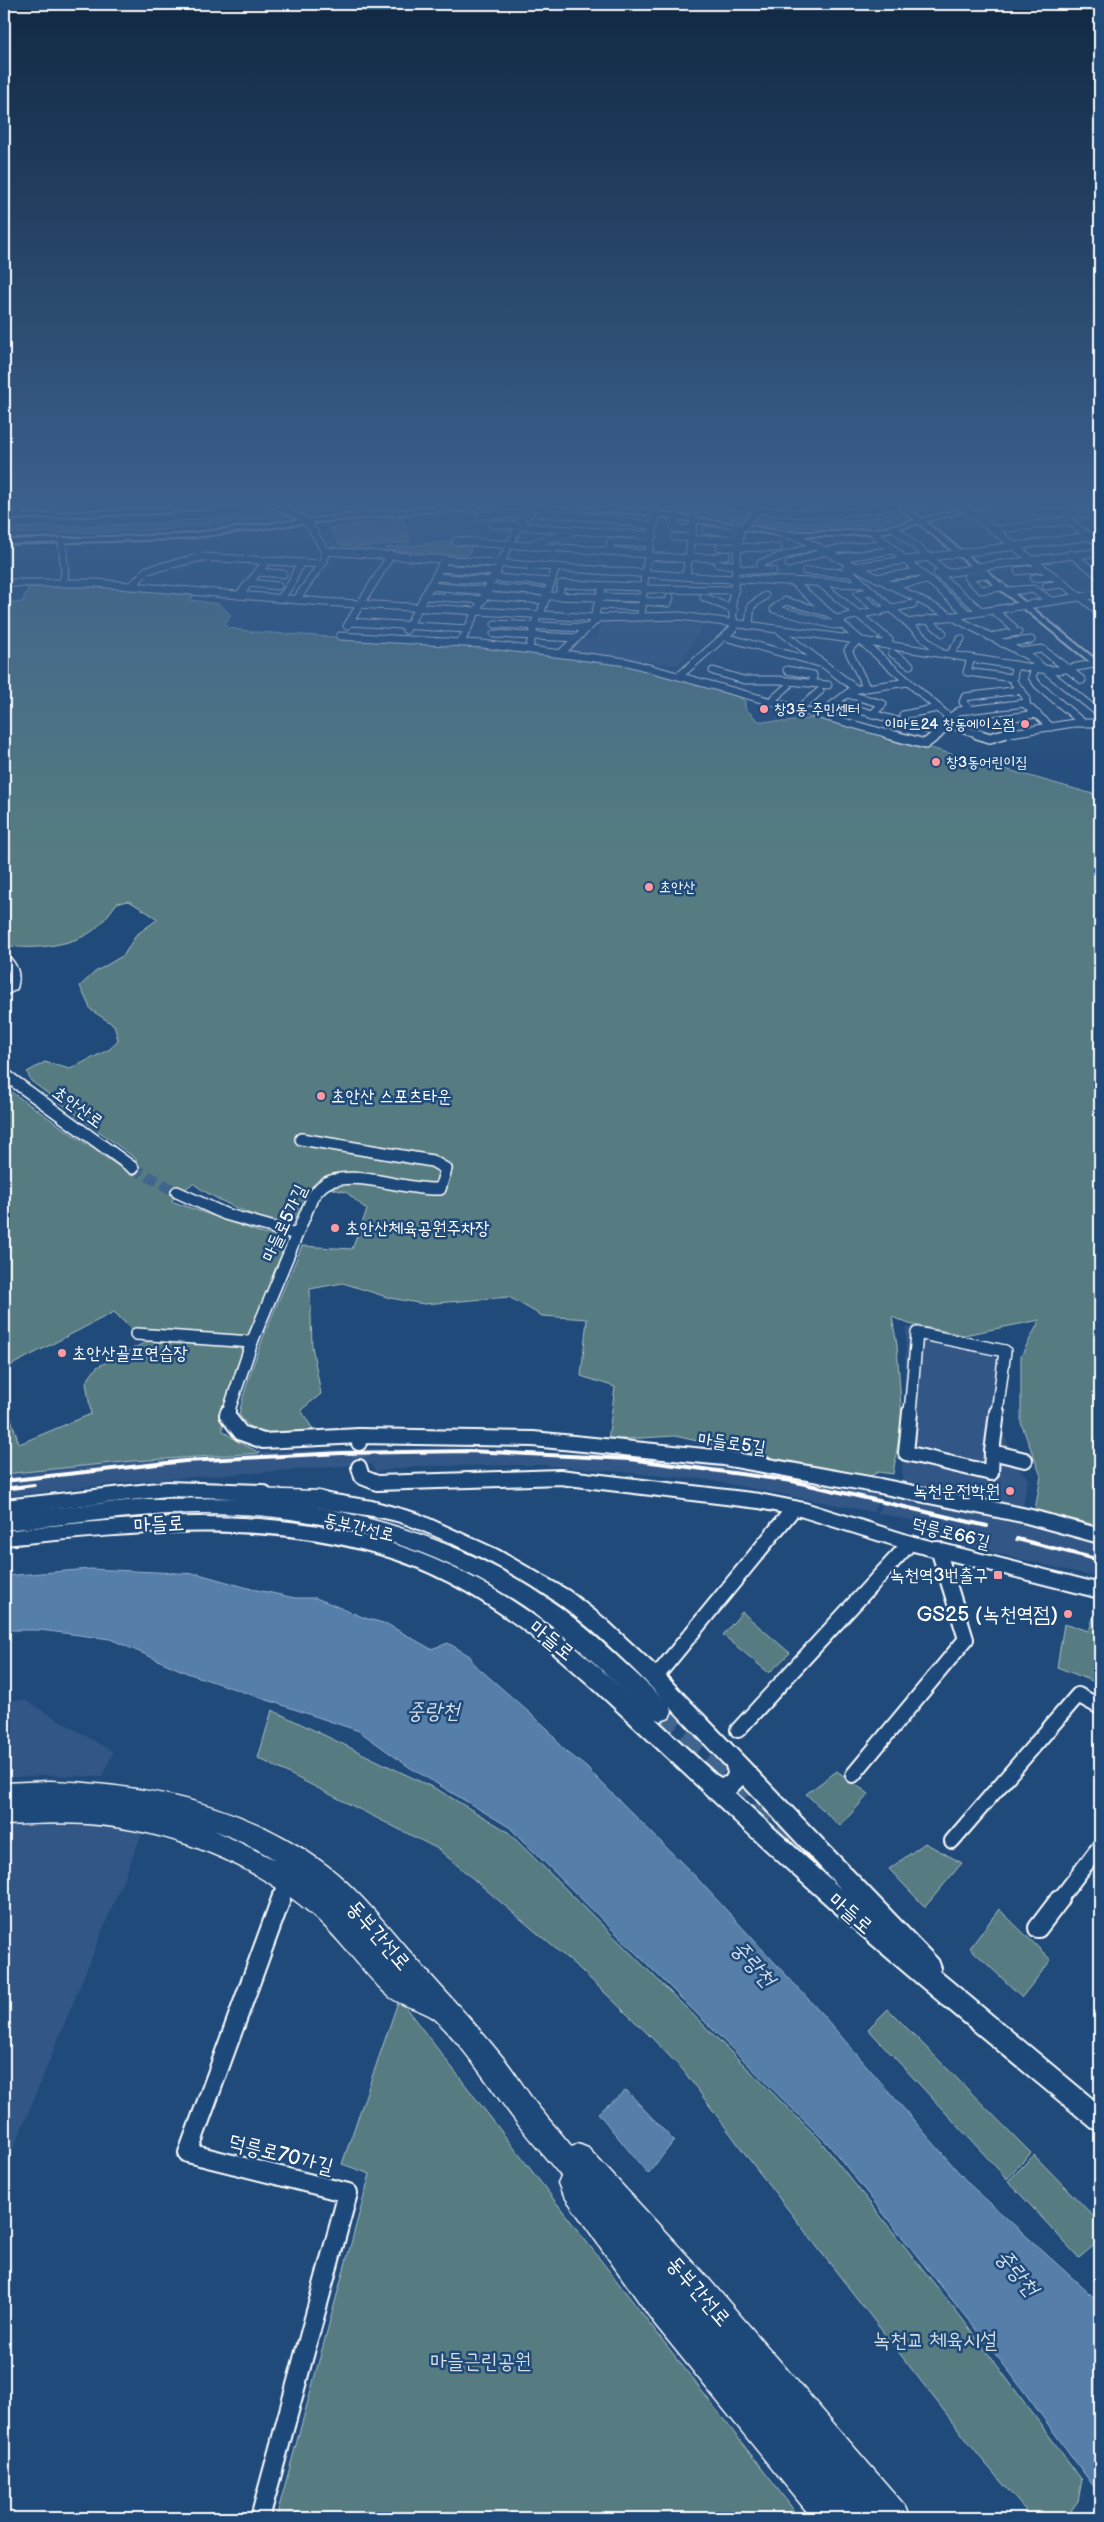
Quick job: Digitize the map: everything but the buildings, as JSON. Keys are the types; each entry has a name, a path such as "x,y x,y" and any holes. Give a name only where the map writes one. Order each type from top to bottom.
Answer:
{"highway":[{"path":"77,1514 161,1498 200,1496 319,1499"},
{"name":"동부간선로","path":"4,1522 148,1506 256,1507 366,1526 419,1542 460,1559 539,1604 661,1711"},
{"name":"동부간선로","path":"4,1794 77,1791 124,1796 169,1805 231,1824 272,1842 305,1863 345,1896 496,2070 698,2288 778,2384 895,2518"},
{"path":"4,1814 62,1810 111,1813 161,1824 233,1851 287,1881 310,1898 346,1929 401,1990 445,2011"},
{"name":"동부간선로","path":"496,2070 532,2119 864,2518"},
{"path":"532,2119 611,2244 698,2357 832,2518"}],"main road":[{"path":"1043,620 1099,664"},
{"name":"마들로","path":"4,1507 167,1489 224,1490 319,1499 372,1508 413,1519 492,1555 563,1597 598,1625 655,1678 983,2023"},
{"name":"마들로","path":"4,1538 135,1524 227,1522 322,1534 368,1544 433,1566 502,1602 568,1652 821,1886 1100,2120"},
{"path":"705,1780 717,1788 730,1787 738,1774 734,1762"}],"street":[{"path":"351,620 339,637 461,642 627,662 821,714 924,744 948,726 1037,714"},
{"path":"362,620 469,627"},
{"path":"401,639 412,620"},
{"path":"461,642 473,620"},
{"path":"494,645 495,620"},
{"path":"529,649 537,620"},
{"path":"561,653 595,620"},
{"path":"722,620 950,654 1035,669 1047,670 1099,664"},
{"path":"749,625 750,620"},
{"path":"814,620 834,625 846,620"},
{"path":"836,620 938,708 948,718 952,726 990,738 1002,734 1051,727 1083,723 1100,724"},
{"path":"865,620 889,640 882,644"},
{"path":"904,620 941,653"},
{"path":"907,622 922,620"},
{"path":"928,620 943,633"},
{"path":"956,620 1019,652 1047,670 1100,714"},
{"path":"990,637 1016,630 1004,620"},
{"path":"679,676 734,628 733,622"},
{"path":"495,624 588,628"},
{"path":"777,629 779,643 803,658 823,664"},
{"path":"494,634 576,638"},
{"path":"724,637 779,643 823,664 856,689"},
{"path":"950,654 961,639"},
{"path":"1002,643 1031,640"},
{"path":"861,641 856,642 848,650 866,687"},
{"path":"890,645 901,651 925,657"},
{"path":"1019,652 1042,649 1082,680"},
{"path":"880,657 901,651"},
{"path":"892,654 910,664"},
{"path":"771,702 786,683 787,670 803,658"},
{"path":"971,658 967,672 1013,678"},
{"path":"1015,665 1013,678 1019,690 1026,697 1026,703 1051,727"},
{"path":"1035,669 1032,677 1038,685 1083,723"},
{"path":"787,670 810,673 813,675 813,684"},
{"path":"713,671 744,680 828,685"},
{"path":"714,685 727,675"},
{"path":"821,714 856,689 908,682"},
{"path":"970,710 963,702 965,697 1019,690"},
{"path":"799,709 820,691"},
{"path":"847,694 883,704 872,714"},
{"path":"835,703 939,733"},
{"path":"948,718 959,711 1026,703"},
{"path":"903,716 938,708"},
{"path":"4,958 12,965 16,975 14,986 4,991"},
{"name":"초안산로","path":"4,1074 133,1168"},
{"name":"마들로5가길","path":"301,1139 432,1161 446,1169 440,1189 424,1191 350,1179 333,1180 321,1185 313,1196 296,1234 252,1342 227,1415 237,1432 248,1438 263,1441 359,1440"},
{"path":"177,1192 225,1214 296,1234"},
{"path":"917,1333 1006,1351 992,1452 991,1473 906,1453 917,1333"},
{"path":"136,1334 252,1342"},
{"name":"마들로5길","path":"359,1440 533,1439 724,1458 1027,1516 1100,1536"},
{"path":"992,1452 1025,1460"},
{"name":"덕릉로66길","path":"359,1467 362,1477 370,1482 391,1484 508,1477 560,1477 678,1490 794,1508 910,1543 1100,1592"},
{"path":"655,1678 794,1508"},
{"path":"738,1730 910,1543"},
{"path":"854,1775 966,1639 938,1549"},
{"path":"952,1841 1078,1695 1100,1707"},
{"path":"1038,1928 1100,1846"},
{"name":"덕릉로70가길","path":"260,2518 348,2193 188,2154 287,1881"}],"shaded area":[{"path":"601,620 677,620 677,622 703,625 678,665 568,652 581,640 598,639"},
{"path":"906,1327 1009,1348 1004,1435 1021,1471 1028,1478 1022,1512 902,1481"},
{"path":"406,1448 587,1454 683,1461 789,1476 881,1495 873,1512 708,1480 543,1465 416,1466 376,1472 371,1464 129,1482 4,1497 4,1474 132,1461 284,1451"},
{"path":"887,1497 1040,1526 1100,1541 1100,1578 954,1543 942,1527 877,1513"},
{"path":"4,1700 25,1700 113,1752 102,1777 41,1775 4,1778"},
{"path":"93,1802 148,1819 4,2172 4,1813"}],"green space":[{"path":"4,620 228,620 225,624 228,628 255,632 477,646 626,664 732,693 745,701 745,708 758,721 786,722 821,717 1100,796 1100,1526 1035,1510 1041,1476 1021,1423 1021,1356 1040,1320 964,1335 909,1324 892,1317 897,1345 902,1420 893,1474 878,1472 865,1479 675,1436 608,1440 615,1387 581,1376 587,1319 542,1316 509,1297 424,1304 390,1298 343,1283 310,1289 312,1346 321,1394 301,1410 314,1431 283,1435 263,1433 246,1423 239,1414 251,1371 302,1246 352,1249 367,1210 346,1192 315,1185 296,1218 284,1223 258,1217 226,1203 193,1183 171,1201 264,1234 275,1236 284,1245 286,1249 249,1334 243,1337 133,1331 114,1312 4,1369 4,1087 121,1168 130,1169 136,1165 136,1159 31,1081 27,1072 45,1062 70,1069 110,1049 118,1040 114,1025 91,1010 80,986 95,972 124,955 136,935 158,919 129,901 117,903 94,930 75,940 44,946 23,947 4,945"},
{"path":"164,1338 239,1345 242,1352 221,1413 223,1431 260,1453 132,1461 4,1474 4,1396 19,1444 91,1414 86,1382 97,1367 148,1341"},
{"path":"742,1612 790,1653 769,1673 723,1635"},
{"path":"1094,1615 1100,1616 1100,1684 1057,1667 1064,1624 1089,1631"},
{"name":"녹천교 체육시설","path":"272,1710 440,1791 507,1831 818,2138 961,2317 1082,2480 1078,2501 1066,2518 1034,2518 1026,2511 979,2456 752,2163 683,2070 582,1971 438,1849 258,1758"},
{"path":"837,1771 869,1794 840,1826 806,1794"},
{"path":"925,1843 962,1863 925,1907 889,1869"},
{"path":"999,1909 1051,1960 1022,1997 970,1948"},
{"name":"마들근린공원","path":"399,1999 800,2518 276,2518 370,2174 342,2164"},
{"path":"888,2009 1031,2153 1007,2179 868,2029"},
{"path":"1034,2155 1100,2223 1100,2240 1079,2258 1008,2181"}],"water":[{"name":"중랑천","path":"90,1569 199,1574 248,1588 295,1598 316,1598 365,1618 387,1624 431,1649 448,1643 470,1656 474,1664 548,1729 561,1747 586,1767 695,1876 821,2013 968,2183 1100,2303 1100,2495 1011,2374 829,2145 509,1827 409,1767 359,1731 187,1673 110,1639 40,1630 4,1630 4,1576"},
{"path":"626,2090 674,2141 648,2174 598,2113"}],"tunnel":[{"path":"133,1168 177,1192"},
{"path":"359,1443 359,1467"},
{"path":"661,1711 850,1899"}],"railway":[{"path":"4,1481 185,1461 342,1453 469,1451 629,1459 792,1481 987,1526"},
{"path":"4,1489 34,1485"},
{"path":"1017,1539 1100,1560"}],"place":[{"name":"창3동 주민센터","path":"764,709"},
{"name":"이마트24 창동에이스점","path":"1025,724"},
{"name":"창3동어린이집","path":"936,762"},
{"name":"초안산","path":"649,887"},
{"name":"초안산 스포츠타운","path":"321,1096"},
{"name":"초안산체육공원주차장","path":"335,1228"},
{"name":"초안산골프연습장","path":"62,1353"},
{"name":"녹천운전학원","path":"1010,1491"},
{"name":"녹천역3번출구","path":"998,1575"},
{"name":"GS25 (녹천역점)","path":"1068,1614"}]}
